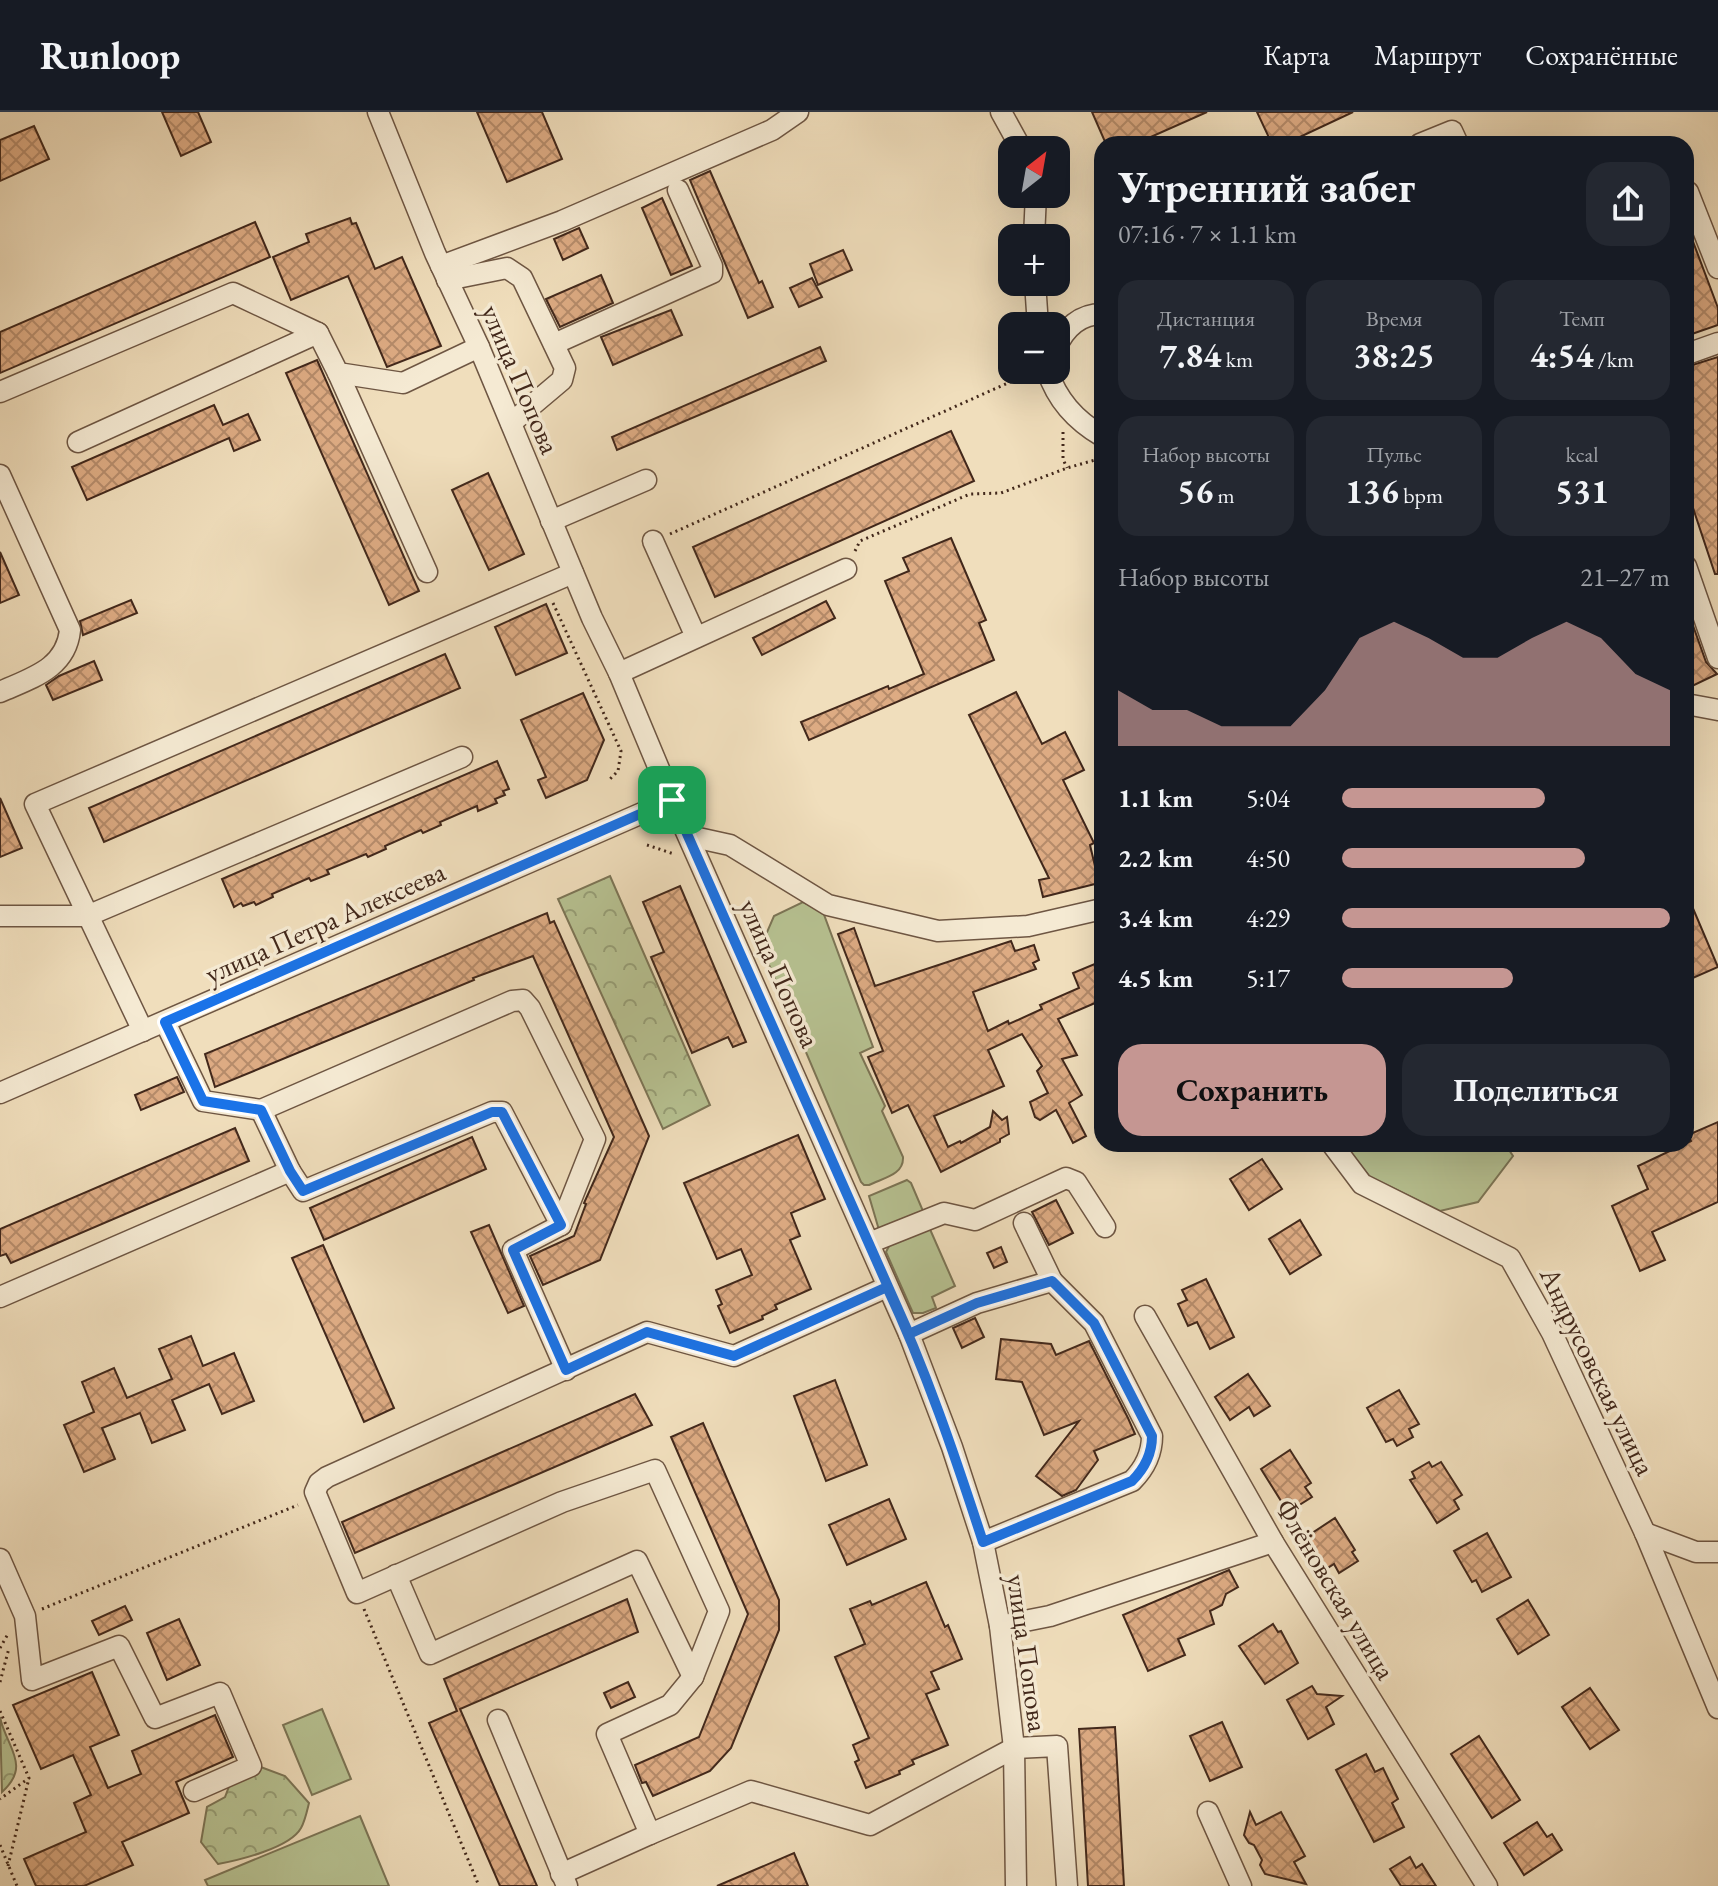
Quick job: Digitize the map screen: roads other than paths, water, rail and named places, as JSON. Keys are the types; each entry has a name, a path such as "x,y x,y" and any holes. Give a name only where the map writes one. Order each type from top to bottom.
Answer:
{"street":[{"name":"улица Попова","path":"378,112 573,573 909,1334 952,1447 983,1542 1000,1626 1014,1748 1016,1886"},
{"path":"444,273 772,130 798,112"},
{"path":"1001,112 1014,136"},
{"path":"554,344 712,273 712,266 678,190"},
{"path":"1694,207 1718,268"},
{"path":"444,273 507,268 522,278 565,368 562,380 511,423"},
{"path":"0,392 233,293 318,333 427,572"},
{"path":"1070,326 1094,314"},
{"path":"78,442 318,333"},
{"path":"1694,350 1718,343"},
{"path":"338,373 403,383 479,347"},
{"path":"1048,384 1062,403 1094,431"},
{"path":"0,475 70,630 69,645 58,661 44,673 0,692"},
{"path":"551,521 646,480"},
{"path":"653,541 696,637"},
{"path":"619,673 846,569"},
{"path":"143,1031 35,804 573,573"},
{"path":"1694,589 1718,658"},
{"path":"1694,706 1718,710"},
{"path":"0,916 87,916 462,757"},
{"name":"улица Петра Алексеева","path":"0,1093 672,800"},
{"path":"689,836 730,845 828,905 938,931 1028,926 1094,911"},
{"path":"165,1022 203,1101 261,1110 512,1001 523,1000 530,1008 595,1139 561,1225 513,1250 566,1370"},
{"path":"261,1110 303,1191 492,1112 502,1112 561,1225"},
{"name":"Андрусовская улица","path":"1338,1152 1362,1184 1510,1258 1552,1333 1645,1533 1718,1708"},
{"path":"0,1297 290,1171"},
{"path":"869,1243 944,1213 975,1220 1066,1178 1076,1182 1105,1227"},
{"path":"983,1542 1132,1481 1141,1472 1152,1446 1152,1436 1094,1323 1052,1281 1024,1223"},
{"path":"909,1334 977,1303 1052,1281"},
{"path":"650,1834 607,1734 670,1705 693,1677 719,1611 655,1470 562,1502 357,1593 315,1492 319,1483 327,1477 647,1332 734,1356 887,1287"},
{"name":"Флёновская улица","path":"1145,1316 1273,1542 1487,1886"},
{"path":"1645,1533 1696,1552 1718,1552"},
{"path":"1000,1626 1050,1616 1273,1542"},
{"path":"0,1559 7,1594 25,1616 32,1680 119,1646 155,1718 220,1693 251,1766 194,1791"},
{"path":"396,1575 430,1654 637,1561 693,1677"},
{"path":"498,1720 564,1880 650,1834 751,1791 870,1825 1014,1748 1057,1746 1067,1886"},
{"path":"1208,1812 1241,1886"}]}
